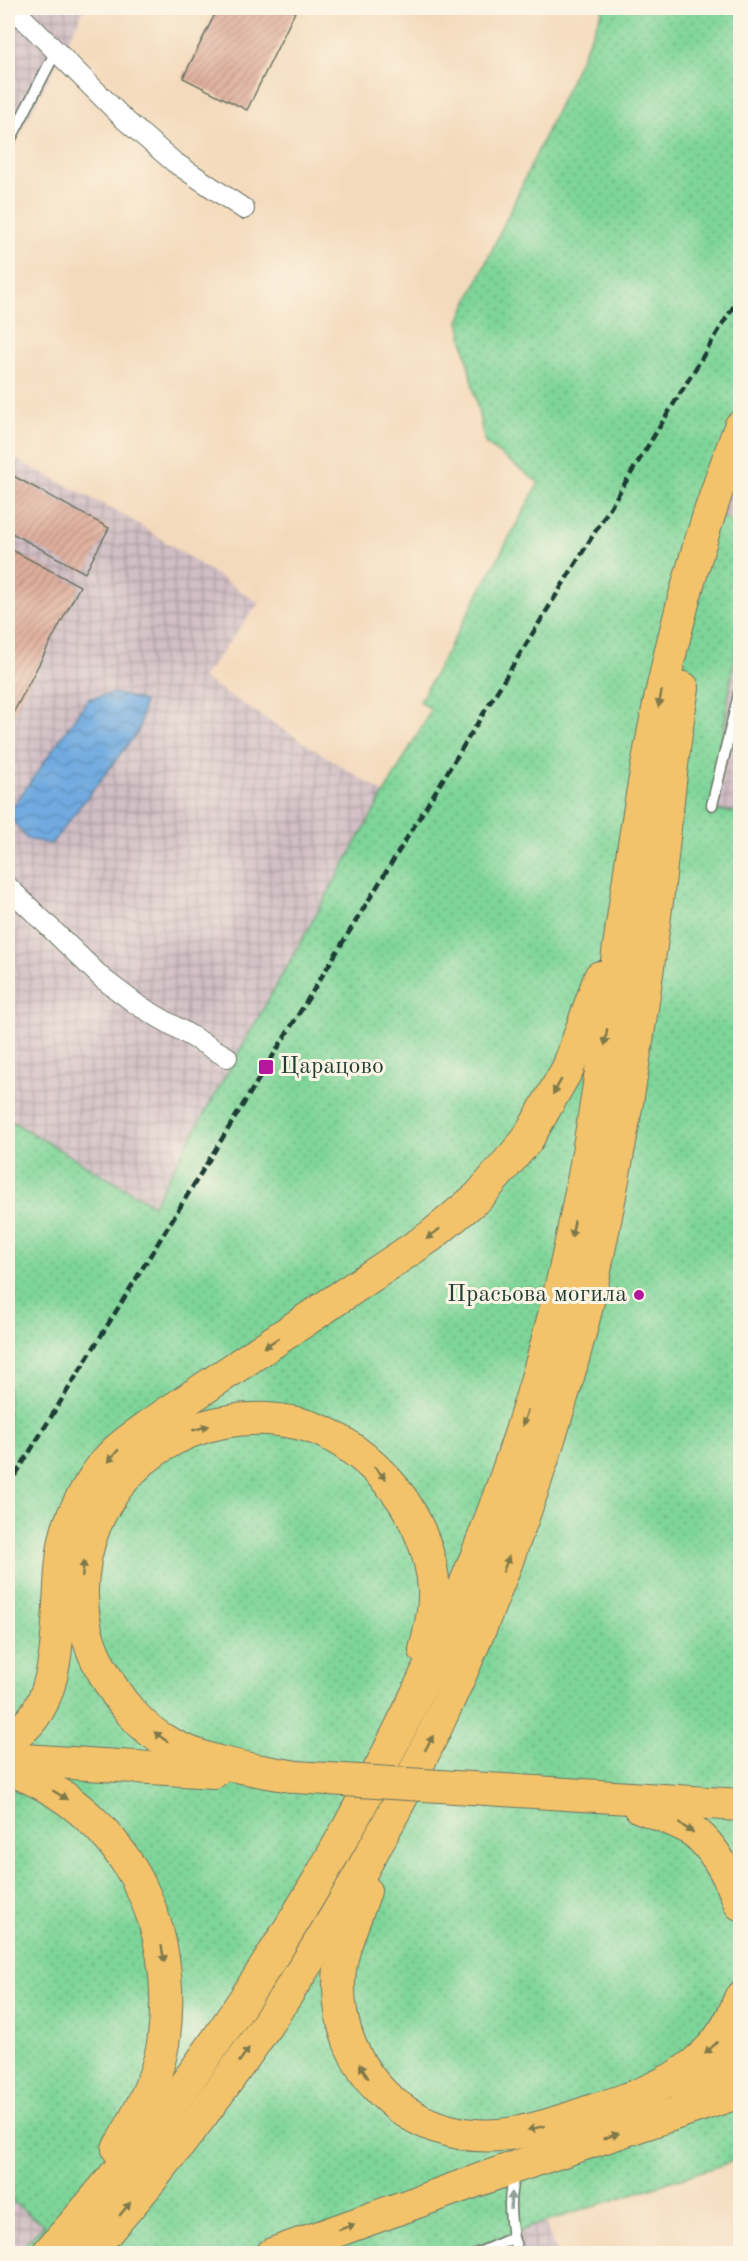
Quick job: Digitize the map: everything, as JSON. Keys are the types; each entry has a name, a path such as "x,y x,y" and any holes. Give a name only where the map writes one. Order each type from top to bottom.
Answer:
{"main road":[{"path":"47,2253 146,2138 231,2021 285,1937 347,1831 405,1723 452,1618 494,1511 537,1382 566,1265 588,1152 627,894 661,696 683,604 741,427"},
{"path":"87,2253 167,2159 244,2056 307,1963 392,1814 435,1732 480,1631 523,1520 565,1390 592,1281 618,1155 657,897 680,706 725,481"},
{"path":"8,1739 33,1719 47,1693 53,1666 60,1565 68,1530 85,1492 115,1451 157,1420 431,1236 479,1196 527,1140 568,1068 595,994 627,894"},
{"path":"296,1777 237,1767 198,1757 165,1741 137,1719 114,1691 94,1658 84,1623 82,1586 85,1554 96,1520 114,1490 138,1462 164,1443 194,1429 230,1420 266,1419 302,1424 338,1439 369,1461 395,1489 416,1524 429,1558 434,1592 430,1631 405,1723"},
{"path":"8,1759 741,1805"},
{"path":"8,1769 44,1786 79,1807 106,1835 131,1867 151,1906 164,1955 166,2003 162,2046 148,2092 124,2139 73,2225"},
{"path":"613,1797 690,1828 712,1851 730,1878 741,1904"},
{"path":"392,1814 345,1949 339,1981 341,2015 350,2047 371,2082 397,2107 427,2125 462,2134 498,2135 536,2129 644,2094 670,2081 695,2064 718,2041 741,1998"},
{"path":"655,2122 702,2092 727,2070 741,2053"},
{"path":"272,2253 518,2166 741,2092"}],"street":[{"path":"13,8 125,120 174,162 244,209"},
{"path":"8,887 103,979 136,1004 227,1057"}],"lane":[{"path":"8,144 56,51"},
{"path":"712,805 741,690"},
{"path":"518,2166 512,2181 510,2216 513,2238 519,2253"},
{"path":"476,2253 513,2238"}],"shaded area":[{"path":"8,8 85,8 8,156"},
{"path":"730,437 740,445 740,524 690,503"},
{"path":"8,455 129,518 259,603 202,678 384,793 153,1205 8,1119"},
{"path":"740,618 740,813 712,810"},
{"path":"8,2198 44,2225 17,2253 8,2253"},
{"path":"545,2222 556,2253 457,2254"}],"green space":[{"path":"604,8 740,8 740,445 729,438 690,503 740,524 740,618 712,810 740,813 740,2159 457,2253 17,2253 44,2225 8,2198 8,1119 153,1205 431,710 420,701 539,483 485,443 459,321"}],"water":[{"path":"114,693 144,701 139,730 51,844 27,839 8,814 88,699"}],"building":[{"path":"218,8 297,8 247,110 183,78"},
{"path":"8,473 109,528 85,573 8,531"},
{"path":"10,549 80,586 8,723 8,554"}],"railway":[{"path":"8,1487 740,296"}],"place":[{"name":"Царацово","path":"266,1067"},
{"name":"Прасьова могила","path":"639,1295"}]}
